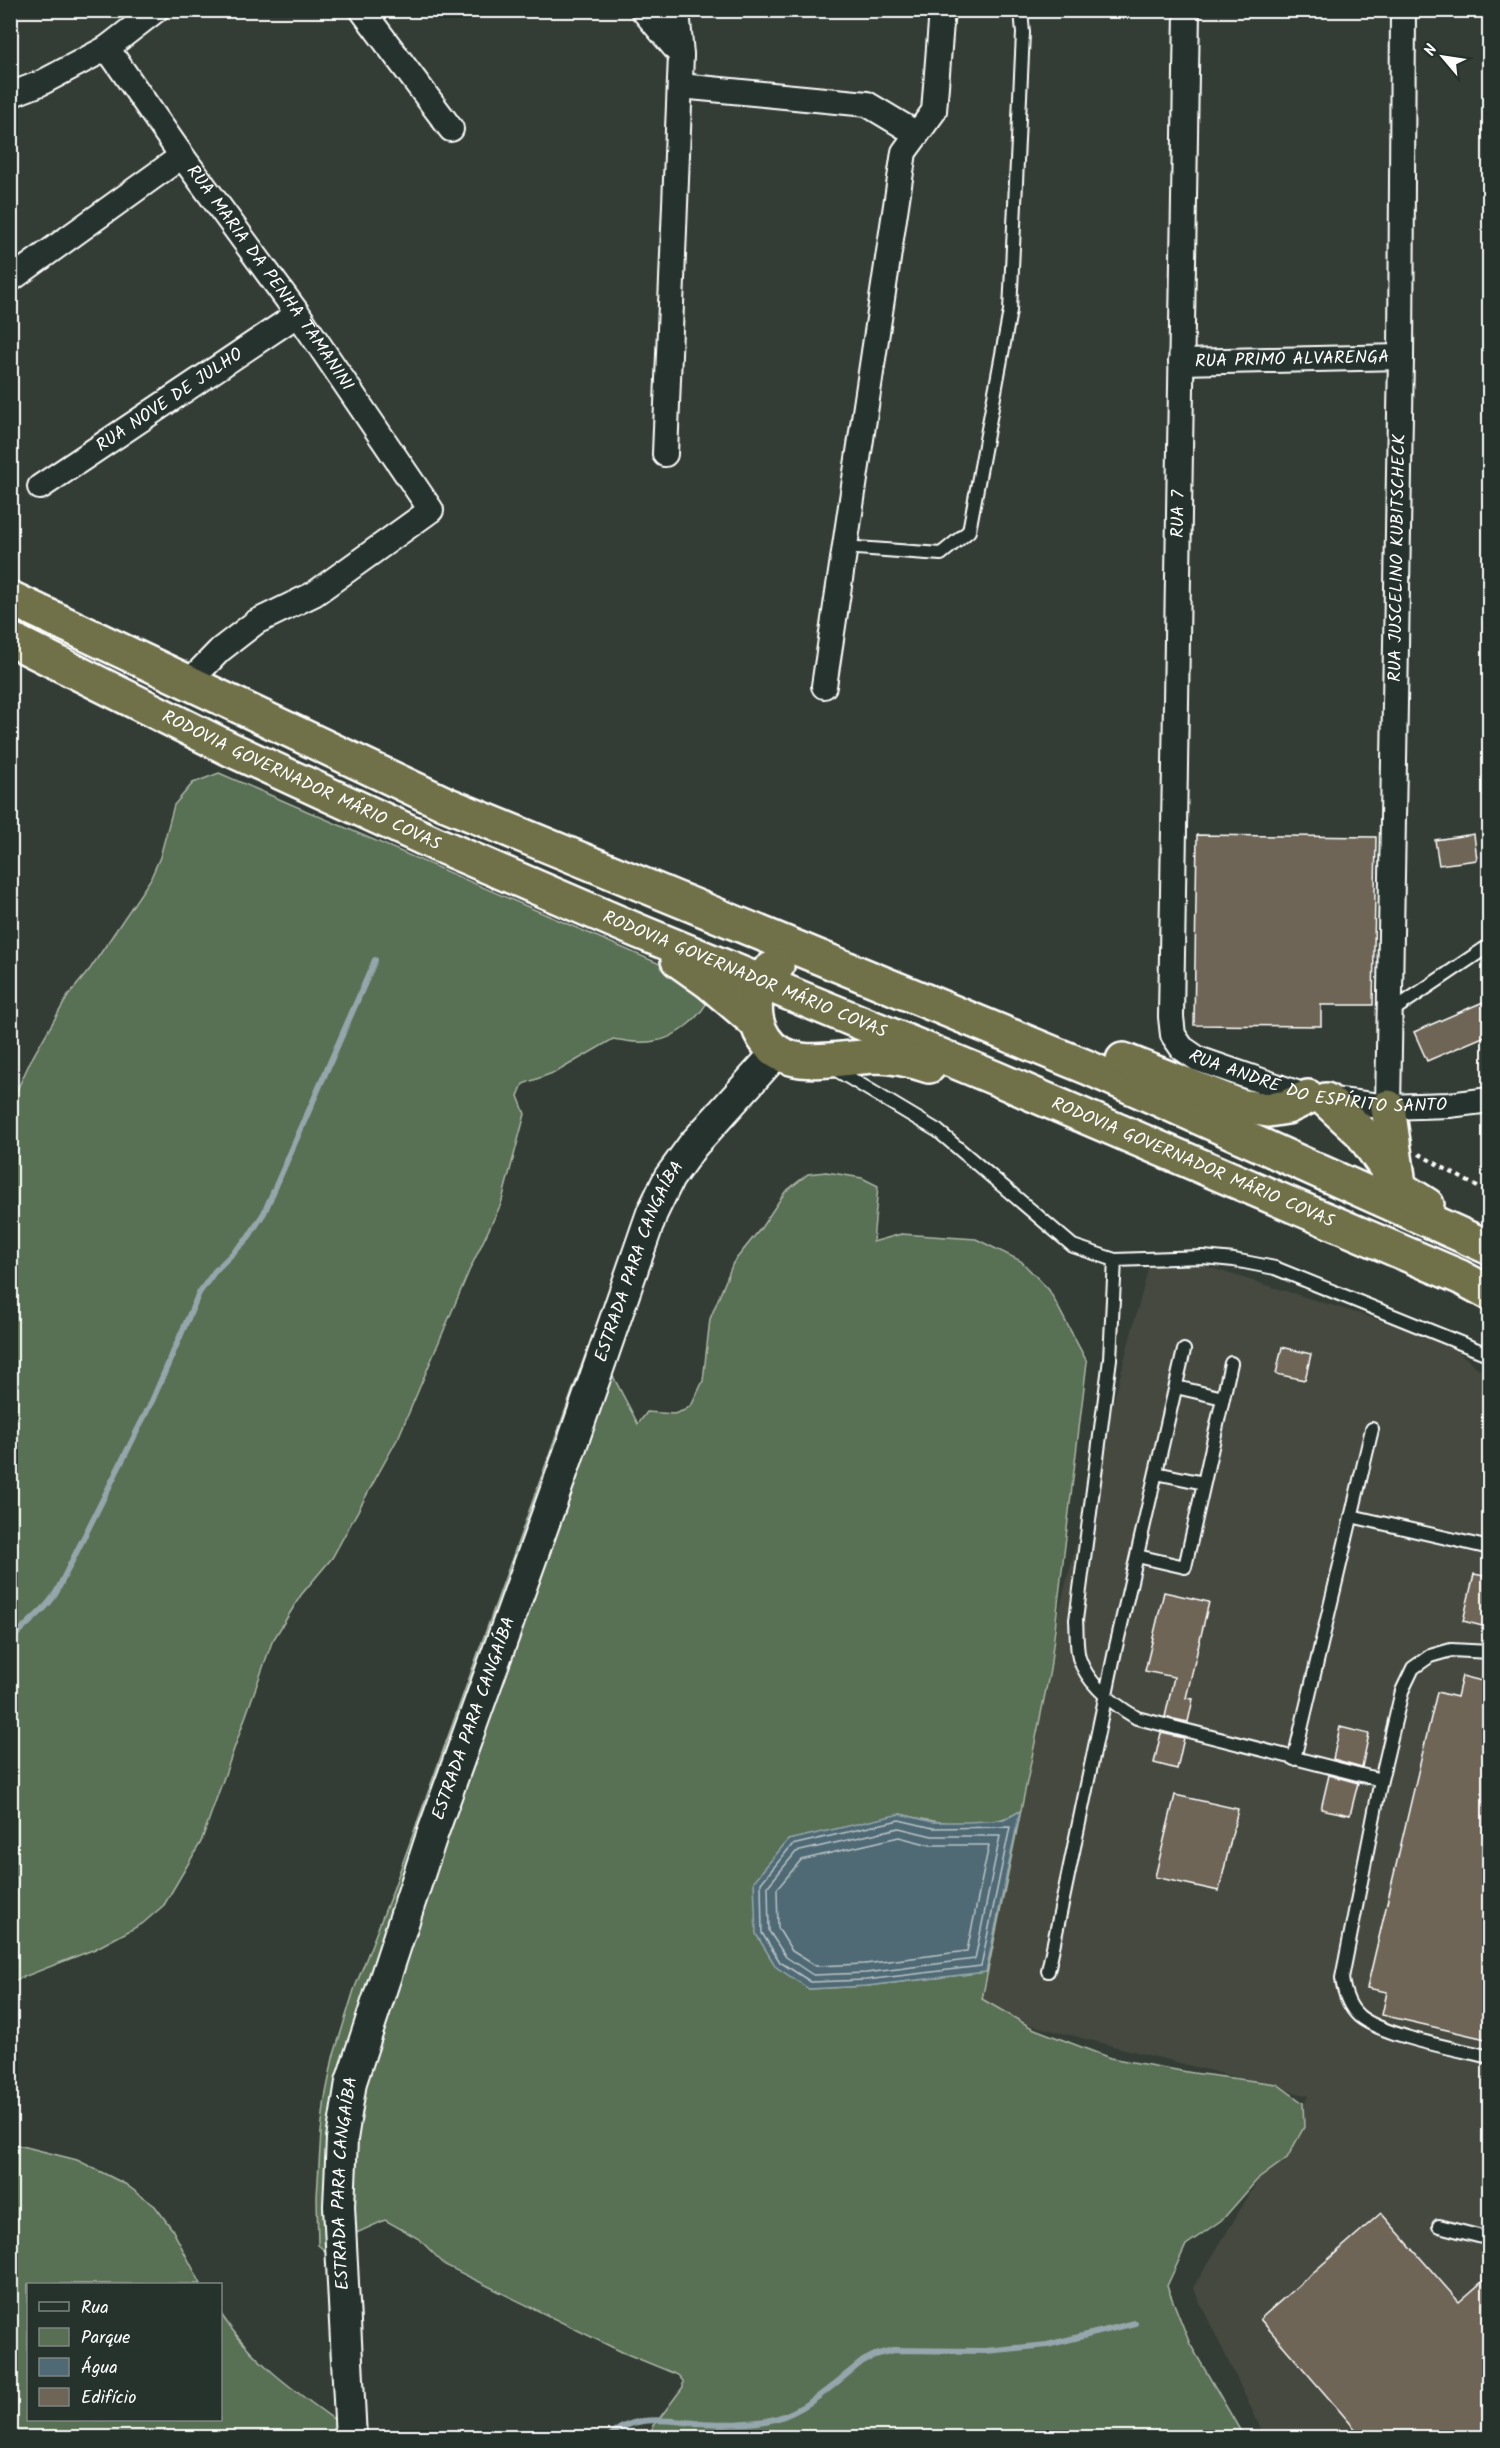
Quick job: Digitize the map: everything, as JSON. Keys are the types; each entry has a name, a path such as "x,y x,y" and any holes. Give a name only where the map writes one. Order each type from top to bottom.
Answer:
{"highway":[{"path":"10,598 446,804 1089,1068 1478,1242"},
{"name":"RODOVIA GOVERNADOR MÁRIO COVAS","path":"10,639 230,749 436,844 1460,1277 1490,1293"},
{"path":"638,931 709,982 756,1023 768,1045 776,1053 802,1061 877,1056 910,1059 1225,1196 1272,1197"},
{"path":"756,1023 755,1006 760,980 768,971 787,963 803,967 964,1033 996,1030"},
{"path":"873,979 918,979 1240,1106 1268,1110 1317,1098 1360,1132 1400,1188 1434,1209 1478,1242"},
{"path":"1388,1107 1400,1188"}],"street":[{"path":"10,95 41,82 107,48 156,10"},
{"path":"362,10 451,129"},
{"path":"643,10 681,55"},
{"path":"665,454 681,55 677,10"},
{"path":"824,686 843,547 904,152 934,111 942,10"},
{"name":"RUA 7","path":"1171,1017 1188,10"},
{"name":"RUA JUSCELINO KUBITSCHECK","path":"1388,1107 1401,357 1403,10"},
{"name":"RUA MARIA DA PENHA TAMANINI","path":"107,48 182,156 298,314 430,510 314,594 256,622 220,650 188,683"},
{"path":"680,86 867,104 917,134"},
{"path":"10,280 182,156"},
{"name":"RUA NOVE DE JULHO","path":"40,487 298,314"},
{"name":"RUA PRIMO ALVARENGA","path":"1182,362 1401,357"},
{"name":"RUA ANDRÉ DO ESPÍRITO SANTO","path":"1171,1017 1173,1035 1182,1048 1198,1059 1317,1098 1388,1107 1449,1105 1490,1100"},
{"name":"ESTRADA PARA CANGAÍBA","path":"351,2438 339,2206 342,2139 351,2082 432,1835 562,1473 652,1213 669,1178 693,1145 776,1053"}],"lane":[{"path":"843,547 941,554 969,531 1010,311 1023,33 1021,10"},
{"path":"1389,1013 1490,945"},
{"path":"819,1060 938,1131 1073,1246 1115,1260 1203,1257 1275,1268 1490,1355"},
{"path":"1115,1260 1110,1359 1076,1620 1078,1656 1088,1677 1106,1696 1137,1718 1381,1780"},
{"path":"1048,1971 1106,1696 1184,1350"},
{"path":"1137,1556 1185,1567 1231,1363"},
{"path":"1176,1387 1223,1398"},
{"path":"1294,1759 1372,1429"},
{"path":"1156,1473 1204,1483"},
{"path":"1351,1516 1490,1548"},
{"path":"1490,1652 1450,1650 1430,1656 1413,1668 1402,1691 1381,1780 1342,1978 1344,1992 1358,2015 1371,2024 1435,2044 1490,2057"},
{"path":"1439,2226 1490,2239"}],"path":[{"path":"1393,1139 1490,1194"}],"shaded area":[{"path":"1153,1250 1444,1340 1490,1378 1489,2437 1265,2437 1193,2288 1309,2096 956,2006"}],"green space":[{"path":"219,773 697,980 709,998 687,1026 671,1036 644,1042 613,1039 558,1071 523,1084 518,1096 525,1114 501,1204 469,1271 399,1436 332,1558 301,1595 272,1642 201,1842 164,1905 142,1924 95,1949 11,1982 10,1105 31,1060 68,996 90,969 150,880 160,857 174,805 193,783"},
{"path":"826,1172 862,1178 878,1186 873,1242 901,1234 976,1239 1021,1261 1049,1290 1087,1362 1050,1670 982,1999 1032,2028 1110,2058 1193,2073 1277,2084 1303,2103 1304,2127 1287,2158 1257,2180 1223,2219 1186,2245 1167,2286 1190,2344 1244,2437 647,2437 683,2387 683,2381 678,2375 622,2352 445,2265 419,2239 385,2220 343,2239 331,2256 318,2245 317,2197 321,2132 333,2058 354,1990 393,1890 592,1336 638,1424 647,1412 674,1414 685,1410 692,1404 703,1381 710,1319 733,1263 761,1228 785,1192 808,1174","holes":["1019,1812 986,1972 867,1986 809,1989 900,1814 944,1822 976,1823 991,1822"]},
{"path":"10,2143 77,2160 125,2184 155,2206 172,2229 200,2283 27,2283 27,2421 222,2421 222,2315 261,2362 342,2425 344,2437 11,2437"}],"water":[{"path":"1020,1811 986,1972 867,1986 809,1989 776,1967 756,1934 754,1881 788,1840 900,1814 933,1822 968,1822 1004,1820"}],"building":[{"path":"1474,834 1477,860 1439,865 1435,840"},
{"path":"1197,835 1376,837 1373,1005 1321,1005 1321,1026 1194,1025"},
{"path":"1490,999 1490,1034 1427,1061 1414,1032"},
{"path":"1282,1347 1311,1354 1305,1380 1276,1374"},
{"path":"1474,1574 1490,1577 1490,1628 1463,1621"},
{"path":"1164,1592 1209,1602 1186,1698 1193,1699 1188,1722 1165,1717 1174,1677 1145,1671"},
{"path":"1462,1676 1490,1683 1490,2040 1382,2015 1387,1992 1367,1988 1437,1692 1457,1697"},
{"path":"1340,1727 1369,1734 1362,1767 1333,1759"},
{"path":"1161,1733 1184,1738 1177,1769 1154,1763"},
{"path":"1329,1775 1358,1783 1350,1815 1321,1809"},
{"path":"1175,1795 1238,1809 1219,1891 1155,1877"},
{"path":"1381,2213 1459,2302 1490,2275 1490,2438 1363,2438 1260,2319"}],"waterway":[{"path":"10,1641 41,1611 57,1591 152,1401 199,1293 215,1271 248,1238 264,1213 375,960"},
{"path":"608,2438 617,2430 628,2425 650,2420 726,2424 775,2419 810,2402 863,2361 893,2350 985,2351 1047,2345 1135,2323"}]}
